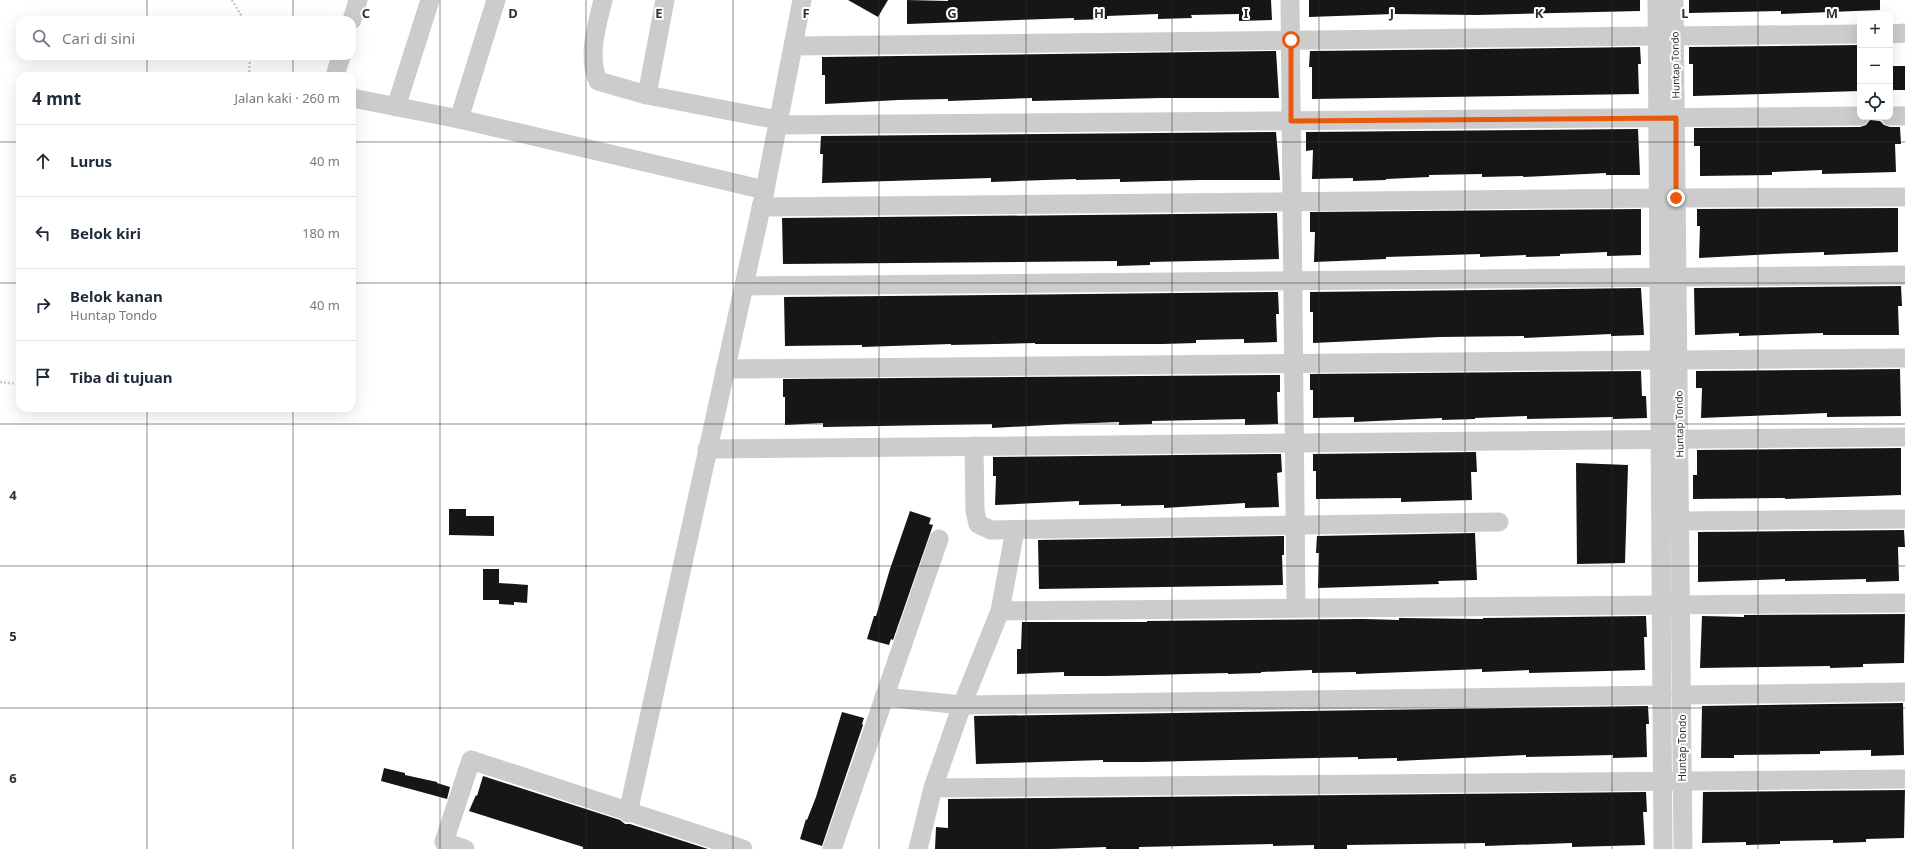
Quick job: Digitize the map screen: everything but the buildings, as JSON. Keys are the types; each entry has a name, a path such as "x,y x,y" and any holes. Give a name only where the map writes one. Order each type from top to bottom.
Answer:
{"street":[{"path":"353,16 358,0"},
{"path":"396,107 430,0"},
{"path":"459,119 496,0"},
{"path":"603,0 594,36 594,68 598,81 647,95 777,123 1291,121 1857,116"},
{"path":"647,95 665,0"},
{"path":"628,813 763,198 802,0"},
{"path":"1290,0 1296,607"},
{"path":"1657,0 1666,36 1669,360 1660,439 1663,849"},
{"name":"Huntap Tondo","path":"1666,36 1674,0"},
{"path":"1893,34 1905,33"},
{"path":"793,46 1857,34"},
{"path":"336,72 340,60"},
{"path":"356,99 459,119 763,198 1292,202 1905,196"},
{"path":"1893,116 1905,116"},
{"path":"744,286 1905,275"},
{"path":"726,369 1905,358"},
{"name":"Huntap Tondo","path":"1669,360 1679,439 1683,849"},
{"path":"707,449 1905,437"},
{"path":"974,446 975,511 978,524 992,530 1499,522"},
{"path":"1680,521 1905,519"},
{"path":"918,849 933,788 962,705 1000,611 1015,530"},
{"path":"832,849 939,539"},
{"path":"1000,611 1296,607 1905,603"},
{"path":"1681,695 1905,692"},
{"path":"884,697 962,705 1662,695"},
{"path":"465,849 444,842 471,760 628,813 744,849"},
{"path":"933,788 1905,779"}],"path":[{"path":"232,0 242,16"},
{"path":"249,72 250,60"},
{"path":"0,382 16,384"}],"route":[{"path":"1291,40 1291,121 1676,118 1676,198"}]}
